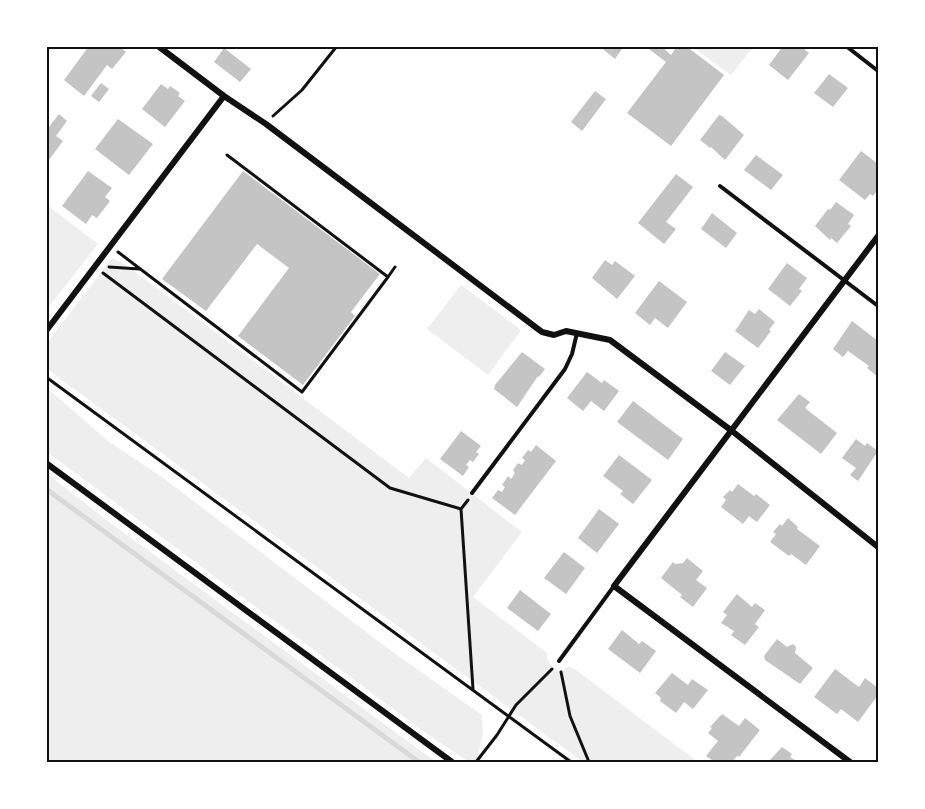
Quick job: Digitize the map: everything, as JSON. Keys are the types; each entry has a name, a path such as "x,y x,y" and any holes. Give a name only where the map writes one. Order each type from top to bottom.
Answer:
{"street":[{"path":"158,46 543,332 554,335 566,331 610,340 732,430 879,547"},
{"path":"46,331 98,267 224,96"},
{"path":"849,762 614,586 879,236"},
{"path":"46,463 452,762"}],"lane":[{"path":"846,46 879,71"},
{"path":"720,186 879,306"},
{"path":"472,494 565,369 572,354 577,333"},
{"path":"559,662 614,586"}],"path":[{"path":"266,124 303,90 337,46"},
{"path":"227,155 388,277"},
{"path":"114,249 302,392 395,267"},
{"path":"98,267 140,269"},
{"path":"98,267 390,488 461,509"},
{"path":"46,377 571,762"},
{"path":"472,494 461,509 473,690"},
{"path":"476,762 516,705 559,662"},
{"path":"559,662 570,716 589,762"}],"shaded area":[{"path":"693,47 753,47 731,75"},
{"path":"47,205 98,244 47,309"},
{"path":"112,258 123,263 409,478 426,458 522,532 473,597 547,653 549,662 559,672 569,666 576,670 698,762 583,762 47,369 47,343"},
{"path":"461,285 521,330 488,375 427,329"},
{"path":"46,387 108,441 159,475 394,653 482,715 483,734 478,753 483,762 469,762 427,734 47,452"},
{"path":"46,473 108,521 436,762 47,762"}],"building":[{"path":"89,46 119,46 126,52 112,69 107,65 84,96 64,80"},
{"path":"599,46 624,46 615,59"},
{"path":"645,46 661,46 671,55 677,46 686,46 724,75 671,146 627,113 666,62"},
{"path":"783,46 804,46 803,48 809,53 788,80 769,65"},
{"path":"224,48 251,69 240,82 214,62"},
{"path":"829,74 848,88 833,107 814,93"},
{"path":"101,83 109,89 99,102 91,96"},
{"path":"161,84 168,89 170,86 180,93 178,96 185,101 165,127 142,109"},
{"path":"595,91 606,99 582,131 571,122"},
{"path":"59,114 67,121 56,136 63,141 46,164 46,131"},
{"path":"719,115 744,135 725,160 700,140"},
{"path":"118,119 153,144 129,175 95,149"},
{"path":"861,151 878,164 878,189 873,196 870,194 865,200 839,180"},
{"path":"756,155 783,175 771,190 744,170"},
{"path":"88,171 112,188 105,197 110,201 97,218 92,215 86,224 62,206"},
{"path":"243,171 380,274 351,312 355,316 303,385 238,336 289,268 257,244 206,311 162,279"},
{"path":"676,174 693,187 666,222 676,229 664,244 638,223"},
{"path":"836,202 854,215 848,224 851,226 837,243 831,238 830,240 815,226"},
{"path":"712,213 737,233 726,248 701,229"},
{"path":"605,260 612,265 615,261 635,276 617,299 592,278"},
{"path":"787,263 807,278 799,289 802,291 790,306 768,289"},
{"path":"659,281 687,302 668,328 655,318 650,325 635,313"},
{"path":"759,309 775,322 758,348 735,331 749,310 755,314"},
{"path":"852,321 878,341 878,377 867,368 869,366 848,351 843,357 833,349"},
{"path":"522,352 545,369 517,407 494,389"},
{"path":"725,352 745,366 730,385 711,371"},
{"path":"587,372 602,383 604,380 619,391 604,411 591,401 583,411 567,398"},
{"path":"799,394 810,402 805,408 837,433 821,454 777,420"},
{"path":"633,401 683,439 668,460 617,422"},
{"path":"461,431 481,446 473,462 470,460 466,465 469,467 463,476 440,459"},
{"path":"856,439 865,446 867,443 878,451 858,481 850,475 856,468 842,458"},
{"path":"536,445 556,461 515,515 492,498 498,490 502,492 505,487 502,485 508,476 511,479 518,463 522,465 525,460 522,458"},
{"path":"619,455 652,480 633,504 620,494 623,491 603,476"},
{"path":"738,484 770,505 757,522 749,516 743,524 721,507 726,500 723,497 730,490 732,492"},
{"path":"599,509 619,524 597,553 578,538"},
{"path":"788,518 798,527 797,529 820,546 806,565 770,542 776,534 773,532"},
{"path":"564,552 585,568 566,594 544,578"},
{"path":"687,558 703,571 696,580 707,588 693,607 661,578 673,562 683,563"},
{"path":"520,590 551,614 538,631 507,608"},
{"path":"737,594 752,607 755,603 765,610 755,624 759,627 745,645 731,635 734,631 721,623 727,615 723,612"},
{"path":"622,630 639,644 642,641 656,651 640,673 608,649"},
{"path":"777,639 787,647 793,644 796,647 795,653 813,668 800,684 765,660 764,656"},
{"path":"835,669 859,687 865,678 878,688 878,695 858,722 841,709 837,714 814,697"},
{"path":"672,673 688,685 692,679 708,690 693,709 684,702 676,713 660,701 661,698 655,693"},
{"path":"722,714 739,726 745,718 760,730 739,757 737,756 732,762 715,762 706,756 718,741 708,733 712,728 710,727"},
{"path":"782,747 792,754 790,757 798,762 771,762 770,760"}],"waterway":[{"path":"46,489 419,762"}]}
